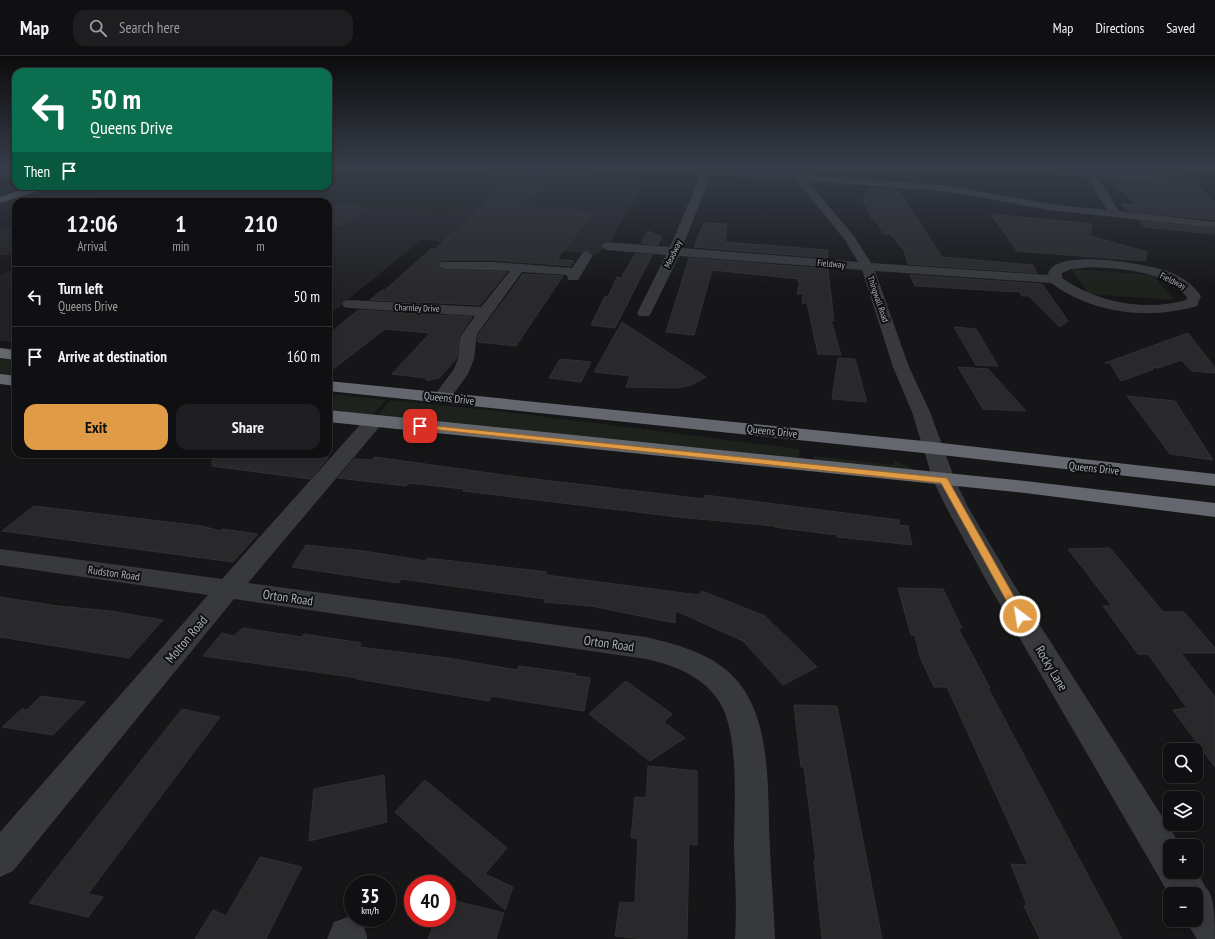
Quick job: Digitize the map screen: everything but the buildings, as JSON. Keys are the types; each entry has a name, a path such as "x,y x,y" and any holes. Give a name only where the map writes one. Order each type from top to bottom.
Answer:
{"highway":[{"path":"0,353 12,354"},
{"path":"0,379 12,380"},
{"name":"Queens Drive","path":"332,386 933,448 1215,480"},
{"path":"332,416 944,480 1025,487 1215,510"}],"street":[{"name":"Meadway","path":"644,313 674,252 693,207"},
{"name":"Thingwall Road","path":"824,207 850,239 867,267 901,367 922,412 933,448"},
{"path":"1056,207 1215,225"},
{"path":"1111,207 1115,214"},
{"name":"Fieldway","path":"607,246 867,267 1056,279 1063,286 1090,298 1119,306 1143,309 1181,307 1192,302 1194,296 1189,289 1177,281 1152,272 1115,264 1075,264 1062,267 1055,272 1056,279"},
{"path":"445,265 518,269 574,275 587,255"},
{"path":"442,397 464,366 466,358 466,341 485,312 518,269"},
{"name":"Charnley Drive","path":"349,304 485,312"},
{"name":"Molton Road","path":"0,859 229,588 374,421"},
{"name":"Rocky Lane","path":"933,448 944,480 1004,589 1163,850"},
{"name":"Rudston Road","path":"0,557 229,588"},
{"name":"Orton Road","path":"229,588 646,648 689,660 704,669 729,692 737,705 746,738 755,939"},
{"path":"1203,914 1215,933"}],"shaded area":[{"path":"332,207 631,207 605,250 601,250 598,254 421,240 332,313"},
{"path":"407,207 452,207 449,210"},
{"path":"12,226 12,255 0,255 0,230"},
{"path":"1072,269 1153,275 1174,300 1088,294"},
{"path":"12,270 12,342 0,341 0,275"},
{"path":"0,359 12,360 12,378 0,376"},
{"path":"332,394 386,400 371,417 332,412"},
{"path":"391,400 523,414 799,449 799,460 375,417"},
{"path":"814,456 893,465 894,460 911,468 911,470 814,461"}],"route":[{"path":"420,426 944,480 960,512 1020,616"}]}
